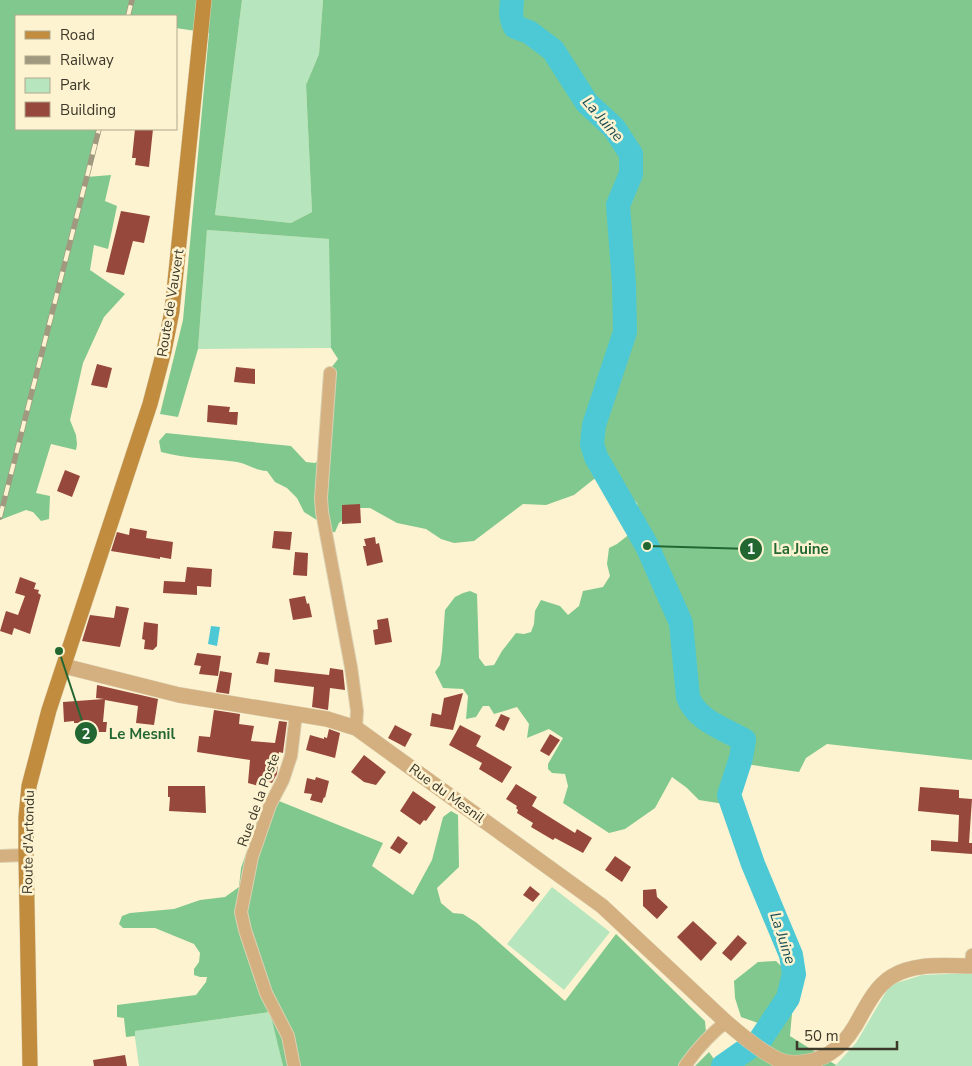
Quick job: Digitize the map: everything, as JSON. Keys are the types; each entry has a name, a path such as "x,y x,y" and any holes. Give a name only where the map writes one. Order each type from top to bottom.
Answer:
{"main road":[{"name":"Route de Vauvert","path":"87,596 147,413 164,351 172,310 204,0"},
{"name":"Route d'Artondu","path":"30,1066 26,817 31,778 49,710 87,596"}],"street":[{"path":"330,373 321,498 322,512 351,667 357,711 356,728"},
{"name":"Rue du Mesnil","path":"64,666 179,695 327,719 356,728 602,906 726,1022 746,1039 780,1061 795,1063 811,1061 829,1054 842,1044 854,1028 878,988 902,970 918,966 972,962"},
{"name":"Rue de la Poste","path":"294,1066 288,1036 266,993 241,912 252,857 270,805 283,780 291,756 296,714"},
{"path":"0,856 26,855"},
{"path":"685,1066 712,1032 726,1022"}],"green space":[{"path":"0,0 242,0 215,215 291,223 312,212 306,85 319,54 323,0 972,0 972,760 827,744 806,758 799,772 746,764 745,776 738,795 724,804 699,800 672,777 655,808 625,829 609,833 563,803 568,786 565,774 552,773 548,769 548,764 563,738 549,729 527,738 529,724 517,707 494,714 489,706 483,706 476,717 466,719 468,696 463,689 443,688 435,672 440,665 445,610 455,597 470,591 477,594 479,658 485,666 494,665 516,633 524,634 531,632 535,611 541,600 560,606 568,615 579,606 583,591 603,587 610,576 607,564 609,548 641,525 637,503 619,486 594,479 574,495 546,505 523,504 474,541 454,543 441,539 426,529 397,523 370,508 359,508 339,523 335,532 325,533 320,522 304,512 297,498 287,488 275,482 267,471 237,462 161,452 159,441 166,433 291,446 306,462 315,463 324,456 331,368 338,359 331,348 329,239 207,230 198,349 178,417 160,414 183,320 209,33 178,28 178,15 15,15 15,130 99,130 86,177 111,175 105,201 117,206 108,249 94,245 90,270 125,294 104,317 83,363 70,420 76,435 76,450 51,444 36,493 50,496 49,519 41,521 33,512 26,510 0,520"},
{"path":"242,0 323,0 319,54 306,85 312,212 291,223 215,215"},
{"path":"207,230 330,239 331,348 198,349"},
{"path":"279,801 383,843 372,866 413,895 432,860 443,817 451,811 458,815 459,867 437,888 441,903 453,913 463,914 477,923 565,1001 616,934 705,1021 706,1032 678,1066 283,1066 270,1012 135,1031 135,1036 126,1037 124,1018 117,1017 117,1005 196,995 206,982 207,977 194,975 194,969 199,962 200,953 194,944 155,928 123,928 119,924 122,916 130,913 174,909 200,900 225,897 239,887 241,868 260,813"},
{"path":"552,887 610,932 564,990 507,944"},
{"path":"776,961 795,980 790,1036 835,1066 730,1066 747,1053 751,1059 772,1038 758,1023 741,1017 735,998 734,981 758,962"},
{"path":"972,973 972,1066 835,1066 856,1043 890,985 922,975"},
{"path":"271,1012 283,1066 139,1066 134,1031"},
{"path":"709,1052 719,1066 695,1066"}],"water":[{"path":"211,626 220,627 217,646 208,644"}],"building":[{"path":"135,130 153,130 149,167 135,165 136,158 132,158"},
{"path":"121,211 150,216 144,243 133,241 124,275 106,272"},
{"path":"97,364 112,368 107,388 91,385"},
{"path":"236,367 255,369 255,384 234,382"},
{"path":"208,405 230,407 229,412 238,412 237,425 207,422"},
{"path":"65,470 80,476 72,497 57,491"},
{"path":"360,504 361,523 342,524 342,505"},
{"path":"130,528 147,531 146,538 173,542 171,559 111,551 117,532 129,535"},
{"path":"274,531 292,532 290,550 272,548"},
{"path":"375,537 376,544 379,543 383,562 367,566 363,546 366,546 364,539"},
{"path":"295,552 308,553 307,576 293,575"},
{"path":"187,567 212,569 211,587 197,586 197,595 163,593 164,581 185,582"},
{"path":"20,577 36,583 34,589 39,590 38,593 41,595 30,634 14,628 12,635 0,631 6,611 18,615 25,596 15,593"},
{"path":"305,596 307,604 309,603 312,617 293,620 289,599"},
{"path":"116,606 129,608 120,647 82,641 90,615 114,618"},
{"path":"388,618 392,642 375,645 373,630 378,629 377,620"},
{"path":"144,622 158,624 157,646 153,650 144,649 145,640 142,639"},
{"path":"259,652 270,653 268,665 256,663"},
{"path":"197,653 221,656 218,676 199,674 201,666 194,665"},
{"path":"330,668 343,670 345,690 330,688 328,710 312,707 314,687 274,682 275,669 329,675"},
{"path":"220,671 232,673 229,694 216,692"},
{"path":"97,685 158,699 154,725 136,723 138,706 105,700 103,722 107,722 106,732 95,732 96,724 80,725 80,723 74,723 74,721 64,722 63,702 104,699 96,698"},
{"path":"463,693 453,730 430,726 432,713 441,715 444,698"},
{"path":"214,710 240,714 239,724 254,726 251,741 275,743 279,721 287,722 283,753 279,752 277,774 272,783 266,781 266,788 248,783 250,760 197,752 199,736 210,737"},
{"path":"501,714 510,718 504,731 495,726"},
{"path":"395,725 412,734 405,747 388,738"},
{"path":"460,725 481,736 476,746 512,767 502,783 479,769 482,763 449,745"},
{"path":"329,729 340,733 335,758 306,750 310,735 324,739 324,737 327,738"},
{"path":"550,734 560,740 549,756 540,751"},
{"path":"364,755 386,772 376,785 364,782 351,772"},
{"path":"316,777 329,781 322,803 310,800 312,794 304,793 307,778 315,780"},
{"path":"516,784 537,797 532,806 575,833 577,829 592,838 583,853 555,838 553,840 531,827 533,823 517,813 517,806 506,799"},
{"path":"168,786 205,786 206,813 169,811 170,797 168,797"},
{"path":"920,787 959,790 959,798 972,799 969,843 972,843 972,854 931,851 931,840 958,842 959,815 918,811"},
{"path":"413,791 436,807 426,821 424,820 420,825 400,811"},
{"path":"398,836 408,843 400,854 390,848"},
{"path":"615,856 631,867 622,882 605,870"},
{"path":"530,886 540,894 533,902 523,895"},
{"path":"656,889 657,897 668,907 657,919 643,906 643,890"},
{"path":"693,921 717,943 701,961 677,937"},
{"path":"738,935 747,943 731,961 722,953"},
{"path":"125,1055 127,1066 94,1066 93,1060"}],"waterway":[{"name":"La Juine","path":"512,0 511,11 515,27 529,32 553,50 587,103 614,128 631,154 631,174 618,205 624,284 625,332 594,425 592,444 596,457 647,546 681,623 688,697 692,705 697,712 711,723 744,740 741,758 729,795 753,864 791,955 794,974 788,998 760,1040 723,1066"}],"railway":[{"path":"128,15 132,0"},
{"path":"0,517 99,130"}],"place":[{"name":"La Juine","path":"647,546"},
{"name":"Le Mesnil","path":"59,651"}]}
